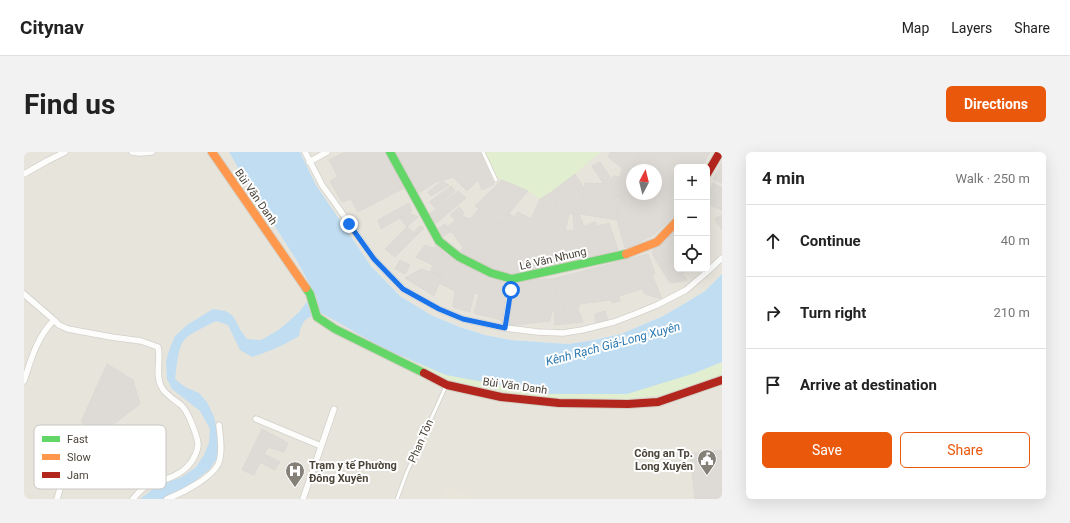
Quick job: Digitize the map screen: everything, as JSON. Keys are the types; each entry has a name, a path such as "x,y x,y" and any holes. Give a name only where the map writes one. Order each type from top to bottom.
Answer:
{"street":[{"path":"24,174 65,152"},
{"path":"132,152 152,152"},
{"name":"Bùi Văn Danh","path":"212,152 310,294 318,317 334,329 447,385 508,398 559,403 628,404 658,402 722,380"},
{"path":"305,152 322,185 374,259 403,289 439,309 463,319 505,328 538,332 563,333 582,330 614,322 686,290 722,258"},
{"path":"309,162 328,152"},
{"name":"Lê Văn Nhung","path":"390,152 439,241 459,257 491,273 512,279 629,253 657,242 674,224"},
{"path":"710,169 720,152"},
{"path":"505,328 512,279"},
{"path":"24,294 58,324 68,329 142,341 158,347 160,354 158,373 161,387 182,406 188,415 198,444 196,453 188,467 166,479"},
{"path":"24,381 42,334 54,320"},
{"path":"303,499 334,409"},
{"path":"256,419 321,446"},
{"path":"167,499 182,493 198,483 217,466 220,461 221,441 219,424"},
{"path":"57,499 60,489"},
{"path":"134,499 143,489"}],"lane":[{"path":"483,152 496,180"},
{"name":"Phan Tôn","path":"397,499 410,466 447,385"}],"shaded area":[{"path":"24,152 229,152 245,180 297,261 317,298 323,314 695,373 722,362 722,499 24,499"},
{"path":"300,152 722,152 722,274 705,291 687,302 663,316 621,334 568,344 511,340 485,335 431,315 400,296 371,266 316,185"},
{"path":"446,486 479,499 443,499"}],"green space":[{"path":"485,152 601,152 564,183 540,199 528,191 497,178"},
{"path":"385,349 446,375 695,373 722,362 722,374 669,394 627,399 550,400 447,381"}],"water":[{"name":"Kênh Rạch Giá-Long Xuyên","path":"229,152 300,152 316,185 371,266 400,296 431,315 485,335 511,340 568,344 621,334 663,316 687,302 705,291 722,274 722,362 695,373 627,394 549,394 446,375 385,349 323,314 312,316 306,320 303,323 299,336 276,348 252,357 240,350 228,325 216,321 187,337 182,343 179,352 175,379 185,387 199,393 207,402 214,417 217,429 217,458 210,469 187,487 163,499 140,499 153,489 166,489 166,483 182,477 196,467 204,455 209,443 210,429 200,411 172,389 167,379 166,361 175,336 187,325 213,309 226,311 233,316 247,339 261,340 277,331 288,322 306,303 317,298 297,261 245,180"}],"building":[{"path":"345,152 386,152 404,188 358,212 351,199 342,202 330,181 338,177 329,160"},
{"path":"394,152 480,152 494,184 482,190 478,180 467,191 453,177 436,182 417,194"},
{"path":"610,152 631,152 635,154 635,152 710,152 704,164 674,164 674,216 655,234 625,248 617,220 618,207 625,205 623,198 614,195 611,191 613,176 620,177 622,168 608,157"},
{"path":"600,162 612,180 612,184 603,183 592,166"},
{"path":"722,162 722,183 713,179"},
{"path":"575,174 584,188 580,214 561,214 550,193"},
{"path":"502,180 528,191 500,224 475,206"},
{"path":"442,181 449,185 431,196 428,192"},
{"path":"585,183 612,184 611,191 614,195 623,198 625,205 618,207 582,201"},
{"path":"713,183 722,188 722,210 710,205 710,189"},
{"path":"451,186 455,191 435,208 429,202"},
{"path":"458,191 466,198 433,226 428,215"},
{"path":"550,193 561,214 569,214 565,231 574,230 573,214 579,214 584,226 595,222 598,226 609,223 618,250 520,275 492,269 459,253 463,248 453,233 467,220 464,217 470,219 479,209 500,224 509,213 514,217 518,212 531,219 540,199"},
{"path":"582,201 618,207 617,220 580,214"},
{"path":"409,203 412,211 381,229 378,220"},
{"path":"459,207 464,213 455,220 450,215"},
{"path":"409,213 418,217 407,227 400,218"},
{"path":"462,215 467,220 453,233 450,232 447,227"},
{"path":"722,215 722,230 715,219"},
{"path":"445,224 450,232 442,237 436,230"},
{"path":"420,226 424,228 417,235 414,232"},
{"path":"407,227 417,235 395,257 385,249"},
{"path":"674,231 674,272 685,272 682,274 687,280 670,283 654,257 652,251 665,242"},
{"path":"425,245 433,248 438,245 445,254 433,265 416,257"},
{"path":"445,254 475,269 509,282 509,296 516,294 517,284 522,280 553,279 557,299 562,299 563,313 554,310 552,311 550,321 515,325 511,330 504,331 501,320 474,313 479,294 474,293 470,312 453,307 455,291 439,283 442,276 430,272 433,265"},
{"path":"648,254 655,273 652,275 662,299 645,294 642,289 619,296 620,301 612,303 611,300 579,304 579,308 576,307 577,313 563,313 562,299 557,299 553,279"},
{"path":"400,260 410,265 405,274 395,269"},
{"path":"421,269 442,276 434,296 405,278"},
{"path":"578,309 583,322 555,325 554,310 577,313"},
{"path":"605,311 608,321 595,322 595,314"},
{"path":"107,364 133,380 140,404 113,425 86,425 81,422"},
{"path":"262,429 288,443 284,452 268,447 264,454 280,462 275,470 260,462 254,475 242,470"},
{"name":"Công an Tp. Long Xuyên","path":"722,450 722,499 695,499 690,454"}],"traffic: fast":[{"path":"390,152 439,241 459,257 491,273 512,279 626,254"},
{"path":"306,288 310,294 317,317 335,329 424,373"}],"traffic: slow":[{"path":"212,152 306,288"},
{"path":"626,254 657,242 674,224"}],"traffic: jam":[{"path":"710,169 720,152"},
{"path":"424,373 447,385 501,397 559,403 628,404 658,402 722,380"}],"place":[{"name":"Công an Tp. Long Xuyên","path":"707,476"},
{"name":"Trạm y tế Phường Đông Xuyên","path":"295,488"}],"route":[{"path":"349,224 374,259 403,289 439,309 463,319 505,328 511,290"}]}
